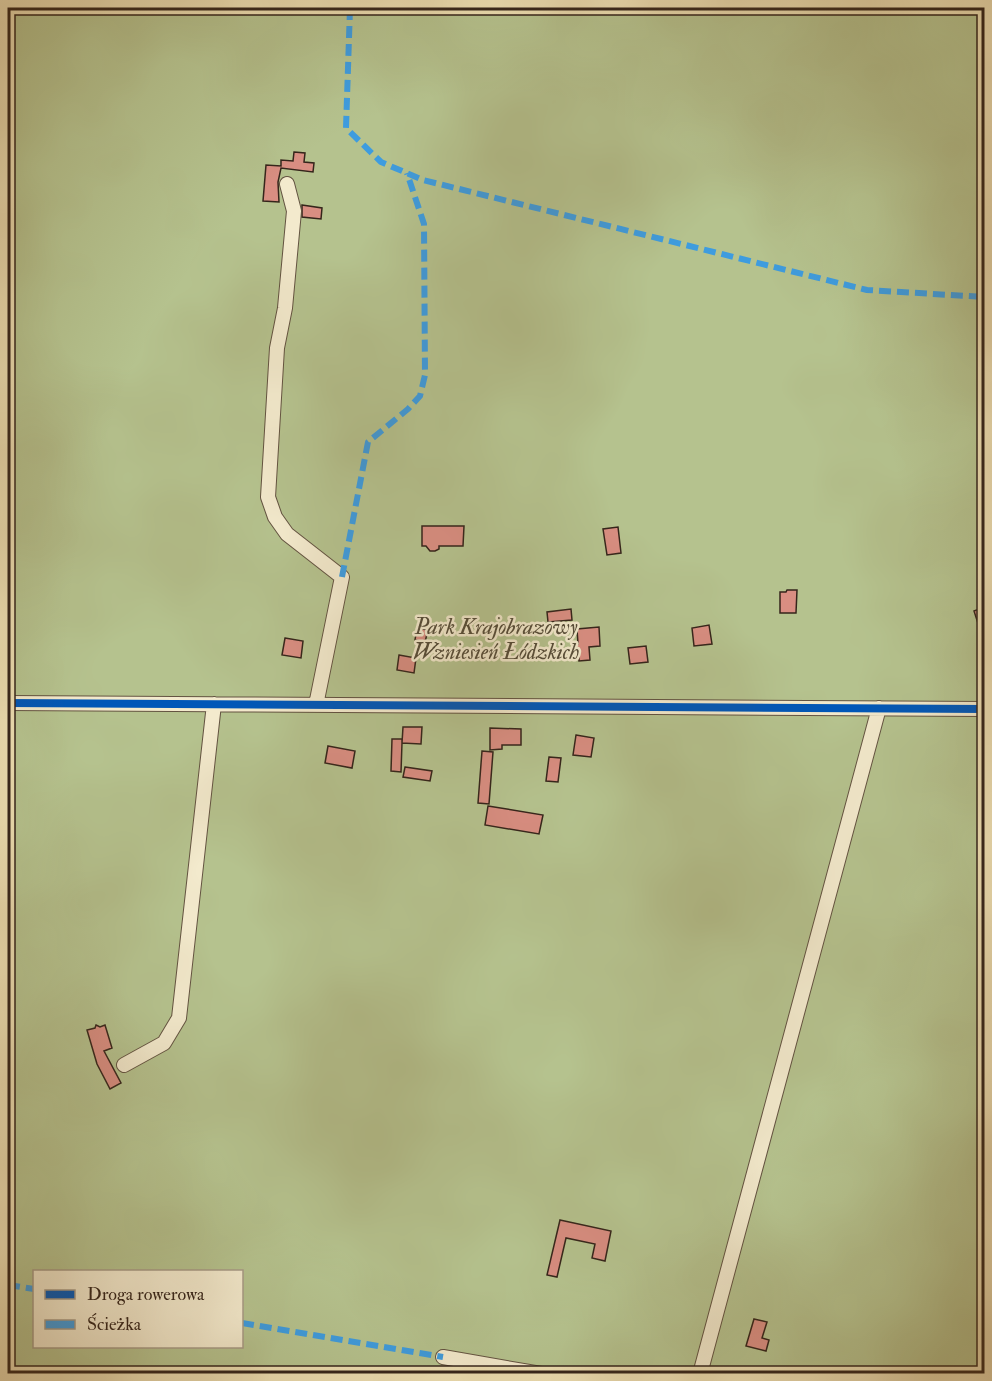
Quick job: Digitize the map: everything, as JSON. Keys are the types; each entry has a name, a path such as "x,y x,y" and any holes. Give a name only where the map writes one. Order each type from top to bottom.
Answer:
{"street":[{"path":"287,184 294,211 285,308 277,348 268,497 275,517 287,534 342,577 316,705"},
{"path":"8,703 984,709"},
{"path":"124,1065 164,1043 179,1018 214,704"},
{"path":"700,1374 879,708"},
{"path":"443,1357 541,1374"}],"green space":[{"name":"Park Krajobrazowy Wzniesień Łódzkich","path":"8,8 984,8 984,1373 8,1373"}],"building":[{"path":"294,152 305,153 304,162 314,163 313,172 281,168 278,182 279,202 263,201 266,165 281,166 281,160 293,161"},
{"path":"302,205 322,208 321,219 302,217"},
{"path":"422,526 464,526 463,546 439,546 439,549 430,551 426,546 422,546"},
{"path":"618,527 621,553 607,555 603,529"},
{"path":"797,590 796,613 780,613 780,592"},
{"path":"982,608 984,616 983,639 974,611"},
{"path":"571,609 572,620 548,622 547,612"},
{"path":"709,625 712,644 694,646 692,628"},
{"path":"599,627 600,646 589,647 590,660 579,661 579,654 572,655 572,644 578,644 577,629"},
{"path":"417,628 428,630 425,642 415,640"},
{"path":"285,638 303,641 301,658 282,655"},
{"path":"646,646 648,662 630,664 628,648"},
{"path":"399,655 416,658 414,673 397,670"},
{"path":"403,727 422,727 421,744 402,743"},
{"path":"490,728 521,729 521,745 502,745 502,749 490,750"},
{"path":"576,735 594,738 591,757 573,755"},
{"path":"392,739 402,739 401,772 391,771"},
{"path":"328,746 355,751 352,768 325,763"},
{"path":"482,751 493,752 489,804 478,803"},
{"path":"549,757 561,758 558,782 546,781"},
{"path":"405,767 432,771 430,781 403,777"},
{"path":"488,806 543,815 539,834 485,825"},
{"path":"96,1025 100,1027 105,1025 112,1048 104,1051 121,1083 110,1089 97,1064 87,1030 95,1028"},
{"path":"560,1220 611,1231 605,1261 592,1258 595,1244 566,1238 557,1277 547,1275"},
{"path":"754,1319 767,1322 762,1338 769,1340 766,1351 746,1346"}],"marked path":[{"path":"350,8 346,128 381,162 423,180 867,290 984,297"},
{"path":"342,577 368,442 420,396 425,375 424,224 407,173"},
{"path":"8,1285 33,1289"},
{"path":"243,1323 443,1357"}],"cycle path":[{"path":"8,703 984,709"}]}
